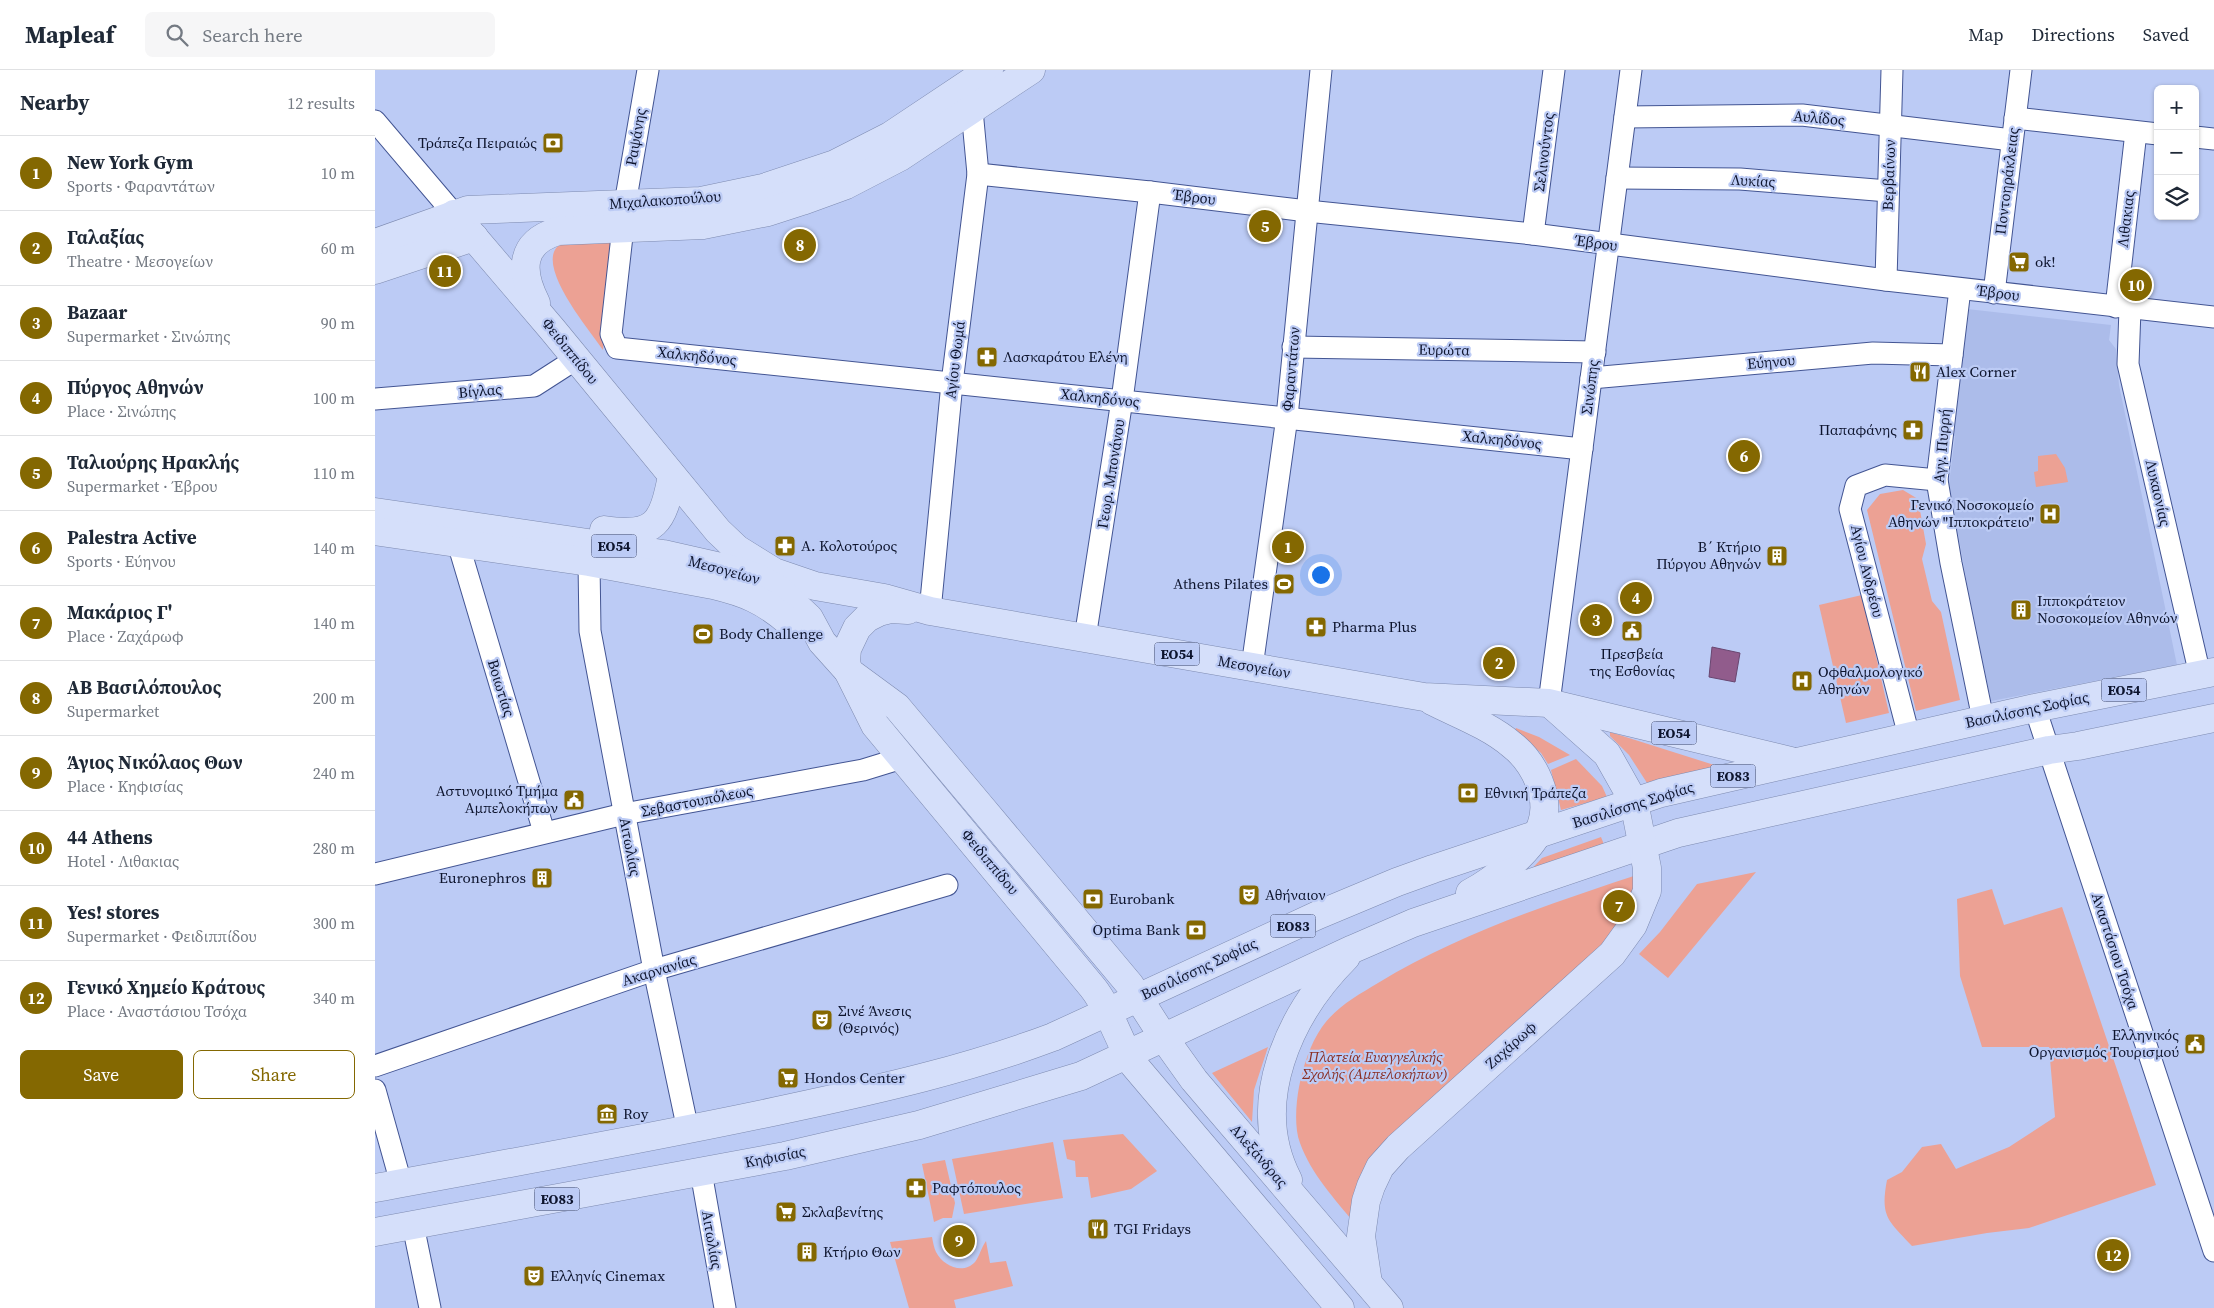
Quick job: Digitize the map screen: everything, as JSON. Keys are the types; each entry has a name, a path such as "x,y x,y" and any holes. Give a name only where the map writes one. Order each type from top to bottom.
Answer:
{"main road":[{"name":"Μιχαλακοπούλου","path":"375,243 454,214 486,208 624,215 703,225 768,212 846,185 900,157 1031,70"},
{"name":"Μιχαλακοπούλου","path":"552,329 526,282 525,268 527,255 545,235 624,215 763,188 798,178 835,164 890,136 980,73"},
{"name":"Φειδιππίδου","path":"454,214 552,329 718,531 737,550 773,572"},
{"path":"375,270 474,236"},
{"name":"ΕΟ54","path":"375,497 624,533 643,531 661,517 666,506 672,476"},
{"name":"Μεσογείων","path":"375,512 593,542 663,554 738,571 759,578 778,589 809,618 822,642"},
{"name":"Μεσογείων","path":"375,531 589,562 733,590 769,605 799,630 822,642"},
{"name":"Μεσογείων","path":"773,572 815,586 884,598 929,611 1424,697 1549,703"},
{"path":"848,672 846,661 851,639 857,628 867,618 891,609 929,611"},
{"name":"Φειδιππίδου","path":"822,642 848,672 897,707 1118,970 1138,997"},
{"name":"Φειδιππίδου","path":"848,672 875,725 1102,999 1127,1056"},
{"name":"Βασιλίσσης Σοφίας","path":"1107,1012 1318,915 1397,882 1669,791 1983,719 2207,674"},
{"path":"1164,1038 1353,949 1413,923 1476,890 1499,874 1524,851 1536,836 1541,826 1543,798 1539,783 1526,759 1501,736 1424,697"},
{"path":"1549,703 1607,754 1634,802"},
{"name":"ΕΟ54","path":"1549,703 1798,762"},
{"path":"1413,923 1678,833 2049,750 2079,746 2214,718"},
{"name":"Ζαχάρωφ","path":"1368,1283 1361,1236 1366,1201 1380,1167 1398,1146 1618,947 1633,925 1647,891 1644,845 1634,802"},
{"path":"1300,1204 1281,1167 1274,1142 1271,1121 1275,1082 1287,1042 1302,1012 1322,984 1353,949"},
{"name":"Αλεξάνδρας","path":"1138,997 1194,1080 1389,1308"},
{"name":"ΕΟ83","path":"388,1185 688,1130 907,1083 1027,1048 1107,1012"},
{"name":"Κηφισίας","path":"375,1232 785,1156 919,1126 1081,1076 1164,1038"},
{"path":"1127,1056 1165,1104 1336,1307"}],"street":[{"name":"Ραψάνης","path":"617,348 611,334 624,215 648,70"},
{"name":"Φαραντάτων","path":"1252,667 1287,418 1321,70"},
{"name":"Σελινούντος","path":"1533,234 1555,70"},
{"name":"Σινώπης","path":"1549,703 1631,70"},
{"name":"Βερβαίνων","path":"1886,280 1892,70"},
{"name":"Ποντοηράκλειας","path":"1994,293 2021,70"},
{"name":"Αγίου Θωμά","path":"929,611 952,383 978,174 972,110"},
{"name":"Αυλίδος","path":"1625,117 1802,115 2013,140"},
{"path":"2015,118 2154,134"},
{"name":"Φειδιππίδου","path":"375,121 454,214"},
{"name":"Λιθακιας","path":"2123,308 2136,132"},
{"path":"2199,137 2214,139"},
{"name":"Έβρου","path":"978,174 1533,234 1886,280 2214,317"},
{"name":"Λυκίας","path":"1617,178 1740,179 1888,191"},
{"name":"Γεωρ. Μπονάνου","path":"1085,638 1122,400 1150,192"},
{"name":"Αγγ. Πυρρή","path":"1960,289 1937,480 1951,563 1983,719"},
{"name":"Λυκαονίας","path":"2123,308 2129,364 2207,674"},
{"name":"Ευρώτα","path":"1293,347 1595,352"},
{"name":"Χαλκηδόνος","path":"617,348 1582,449"},
{"name":"Εύηνου","path":"1591,378 1873,353 1952,355"},
{"name":"Βίγλας","path":"375,399 534,386 576,358"},
{"name":"Αγίου Ανδρέου","path":"1909,736 1851,509 1856,486 1885,475 1937,480"},
{"name":"Βοιωτίας","path":"458,543 544,832"},
{"name":"Αιτωλίας","path":"589,562 590,630 653,970 688,1130"},
{"name":"Αναστάσιου Τσόχα","path":"2035,708 2214,1251"},
{"name":"Σεβαστουπόλεως","path":"375,874 624,814 863,770 902,758"},
{"name":"Ακαρνανίας","path":"375,1066 653,970 947,885"},
{"path":"375,1090 388,1185"},
{"name":"Αιτωλίας","path":"701,1172 725,1308"},
{"path":"413,1225 430,1308"}],"shaded area":[{"name":"Γενικό Νοσοκομείο Αθηνών \"Ιπποκράτειο\"","path":"1967,309 2111,325 2109,340 2116,349 2119,385 2177,665 1991,701 1949,484"},
{"path":"1712,647 1740,653 1735,682 1709,677"}],"green space":[{"path":"615,236 603,350 575,312 557,278 553,262 555,250 565,242 583,238"},
{"path":"2056,454 2065,468 2068,482 2036,487 2034,472 2038,471 2038,456"},
{"path":"1903,490 1918,499 1926,544 1922,559 1932,601 1941,612 1960,700 1916,711 1867,510 1880,494"},
{"path":"1862,595 1889,713 1846,723 1819,605"},
{"path":"1516,728 1539,737 1570,755 1548,764 1541,753 1515,730"},
{"path":"1610,732 1730,770 1649,786 1629,755 1610,736"},
{"path":"1576,759 1602,786 1607,797 1561,810 1551,770"},
{"path":"1601,837 1605,847 1525,876 1542,858"},
{"path":"1756,872 1668,978 1639,954 1660,932 1697,884"},
{"name":"Πλατεία Ευαγγελικής Σχολής (Αμπελοκήπων)","path":"1643,873 1617,932 1434,1099 1360,1175 1355,1224 1324,1186 1310,1165 1298,1137 1296,1115 1299,1087 1307,1056 1322,1027 1341,1007 1363,992 1441,949 1507,920"},
{"path":"1992,889 2004,925 2062,907 2156,1185 2029,1228 1912,1246 1888,1217 1885,1192 1887,1180 1902,1172 1922,1147 1941,1144 1956,1169 2009,1147 2055,1117 2049,1047 1982,1047 1960,976 1957,899"},
{"path":"1268,1047 1254,1090 1252,1122 1212,1073"},
{"path":"1123,1134 1157,1171 1131,1189 1091,1198 1088,1177 1076,1177 1075,1161 1067,1159 1063,1140"},
{"path":"1053,1142 1063,1198 964,1214 952,1159"},
{"path":"945,1160 955,1203 952,1218 943,1218 934,1222 922,1164"},
{"path":"932,1237 939,1257 948,1265 959,1268 965,1268 975,1262 986,1241 990,1263 1006,1261 1013,1286 954,1300 956,1308 909,1308 890,1242"}],"place":[{"name":"Τράπεζα Πειραιώς","path":"553,143"},
{"name":"Ταλιούρης Ηρακλής","path":"1265,226"},
{"name":"ΑΒ Βασιλόπουλος","path":"800,245"},
{"name":"ok!","path":"2019,262"},
{"name":"Yes! stores","path":"445,271"},
{"name":"44 Athens","path":"2136,285"},
{"name":"Λασκαράτου Ελένη","path":"987,357"},
{"name":"Alex Corner","path":"1920,372"},
{"name":"Παπαφάνης","path":"1913,430"},
{"name":"Palestra Active","path":"1744,456"},
{"name":"Γενικό Νοσοκομείο Αθηνών \"Ιπποκράτειο\"","path":"2050,514"},
{"name":"Α. Κολοτούρος","path":"785,546"},
{"name":"New York Gym","path":"1288,547"},
{"name":"Β΄ Κτήριο Πύργου Αθηνών","path":"1777,556"},
{"name":"Athens Pilates","path":"1284,584"},
{"name":"Πύργος Αθηνών","path":"1636,598"},
{"name":"Ιπποκράτειον Νοσοκομείον Αθηνών","path":"2021,610"},
{"name":"Bazaar","path":"1596,620"},
{"name":"Pharma Plus","path":"1316,627"},
{"name":"Πρεσβεία της Εσθονίας","path":"1632,631"},
{"name":"Body Challenge","path":"703,634"},
{"name":"Γαλαξίας","path":"1499,663"},
{"name":"Οφθαλμολογικό Αθηνών","path":"1802,681"},
{"name":"Εθνική Τράπεζα","path":"1468,793"},
{"name":"Αστυνομικό Τμήμα Αμπελοκήπων","path":"574,800"},
{"name":"Euronephros","path":"542,878"},
{"name":"Αθήναιον","path":"1249,895"},
{"name":"Eurobank","path":"1093,899"},
{"name":"Μακάριος Γ'","path":"1619,906"},
{"name":"Optima Bank","path":"1196,930"},
{"name":"Σινέ Άνεσις (Θερινός)","path":"822,1020"},
{"name":"Ελληνικός Οργανισμός Τουρισμού","path":"2195,1044"},
{"name":"Hondos Center","path":"788,1078"},
{"name":"Roy","path":"607,1114"},
{"name":"Ραφτόπουλος","path":"916,1188"},
{"name":"Σκλαβενίτης","path":"786,1212"},
{"name":"TGI Fridays","path":"1098,1229"},
{"name":"Άγιος Νικόλαος Θων","path":"959,1241"},
{"name":"Κτήριο Θων","path":"807,1252"},
{"name":"Γενικό Χημείο Κράτους","path":"2113,1255"},
{"name":"Ελληνίς Cinemax","path":"534,1276"}]}
